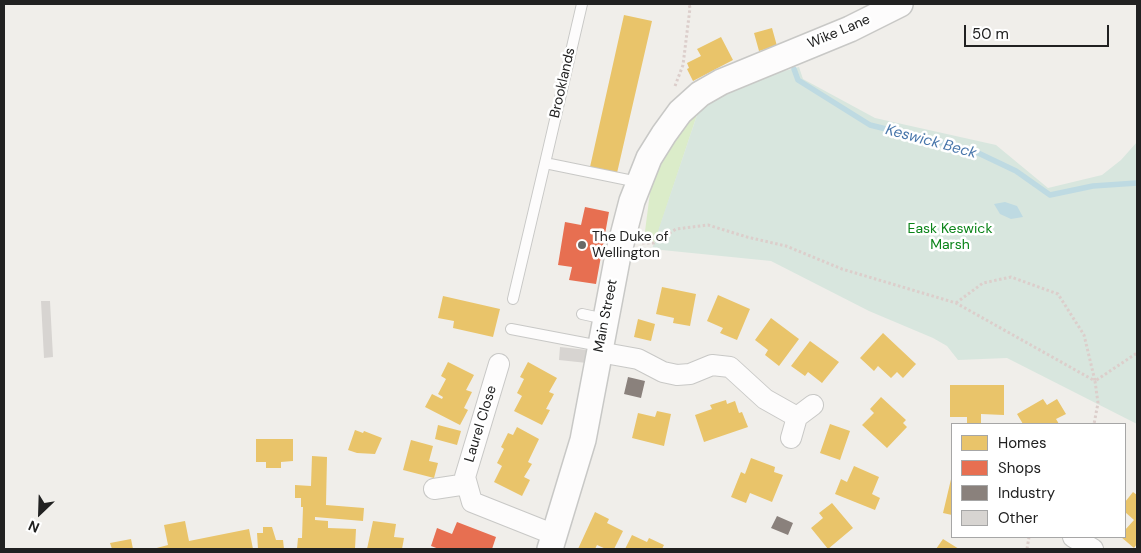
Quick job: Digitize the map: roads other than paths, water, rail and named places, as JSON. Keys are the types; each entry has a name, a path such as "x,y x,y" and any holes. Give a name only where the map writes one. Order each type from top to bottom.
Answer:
{"street":[{"name":"Wike Lane","path":"776,58 850,29 900,4"},
{"name":"Main Street","path":"553,542 582,440 599,349 594,317 621,242 632,201 649,158 680,112 700,94 721,82 776,58"},
{"path":"599,349 638,359 663,372 677,375 690,374 712,366 730,367 765,399 805,411 791,438"},
{"name":"Laurel Close","path":"467,484 465,477 499,364"},
{"path":"434,489 467,484 472,502 553,542"},
{"path":"1076,538 1093,549"}],"lane":[{"name":"Brooklands","path":"513,299 582,4"},
{"path":"545,163 639,182"},
{"path":"511,330 599,349"}],"water":[{"path":"1005,202 1017,206 1023,217 1011,219 1000,214 994,204"}],"waterway":[{"name":"Keswick Beck","path":"794,69 798,80 870,125 974,151 1016,171 1050,195 1093,186 1137,183"}],"place":[{"name":"The Duke of Wellington","path":"582,245"}],"park label":[{"name":"Eask Keswick Marsh","path":"950,237"}]}
